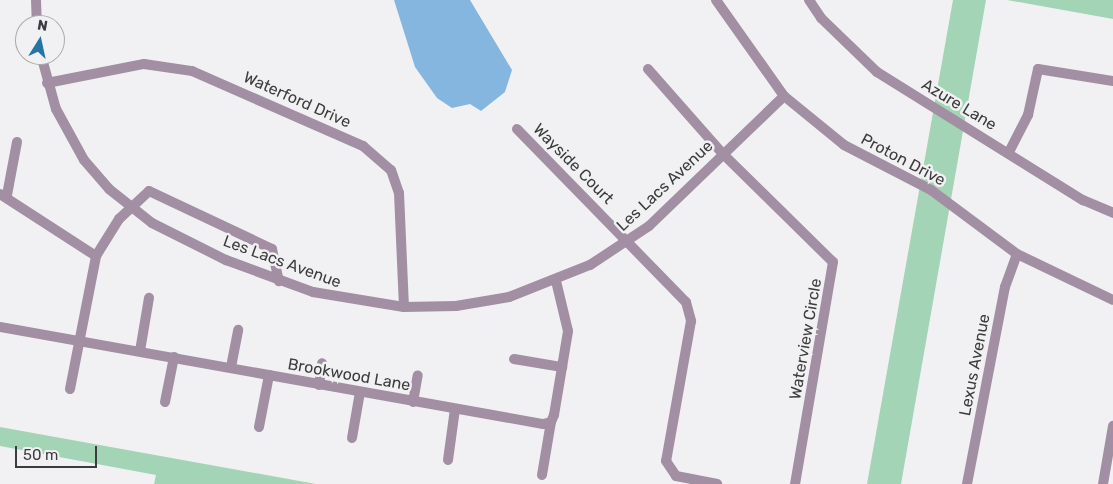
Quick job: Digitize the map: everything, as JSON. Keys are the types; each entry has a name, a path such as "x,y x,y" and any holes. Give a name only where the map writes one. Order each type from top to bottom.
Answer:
{"street":[{"path":"36,0 36,15"},
{"name":"Proton Drive","path":"716,0 784,96 858,154 931,190 1017,254 1113,300"},
{"name":"Azure Lane","path":"809,0 821,18 877,72 1009,152 1083,200 1113,213"},
{"name":"Waterford Drive","path":"47,83 144,64 192,71 364,146 391,170 399,193 404,307"},
{"name":"Les Lacs Avenue","path":"43,65 47,83 84,160 129,207 182,240 280,280 346,300 404,307 456,306 509,297 556,281 628,242 784,96"},
{"path":"648,69 723,154"},
{"path":"1009,152 1028,115 1038,69 1113,81"},
{"name":"Wayside Court","path":"517,129 628,242"},
{"path":"17,142 4,195 96,256"},
{"name":"Waterview Circle","path":"723,154 833,262 795,484"},
{"path":"70,389 96,256 129,207 149,191 266,246 277,256 280,280"},
{"path":"628,242 690,310 666,461 668,471 717,484"},
{"name":"Lexus Avenue","path":"968,484 1004,288 1017,254"},
{"path":"542,475 568,331 556,281"},
{"path":"140,351 149,298"},
{"name":"Brookwood Lane","path":"0,326 413,402 551,422"},
{"path":"231,368 238,330"},
{"path":"165,402 174,357"},
{"path":"514,358 562,367"},
{"path":"319,385 322,363"},
{"path":"259,427 269,375"},
{"path":"413,402 418,375"},
{"path":"352,438 360,392"},
{"path":"448,460 455,409"},
{"path":"1103,484 1113,426"}],"green space":[{"path":"953,0 986,0 901,484 867,484"},
{"path":"1007,0 1113,0 1113,19"},
{"path":"0,427 316,484 154,484 156,475 0,446"}],"water":[{"path":"394,0 470,0 512,70 505,92 481,111 470,104 452,108 437,98 415,67"}]}
